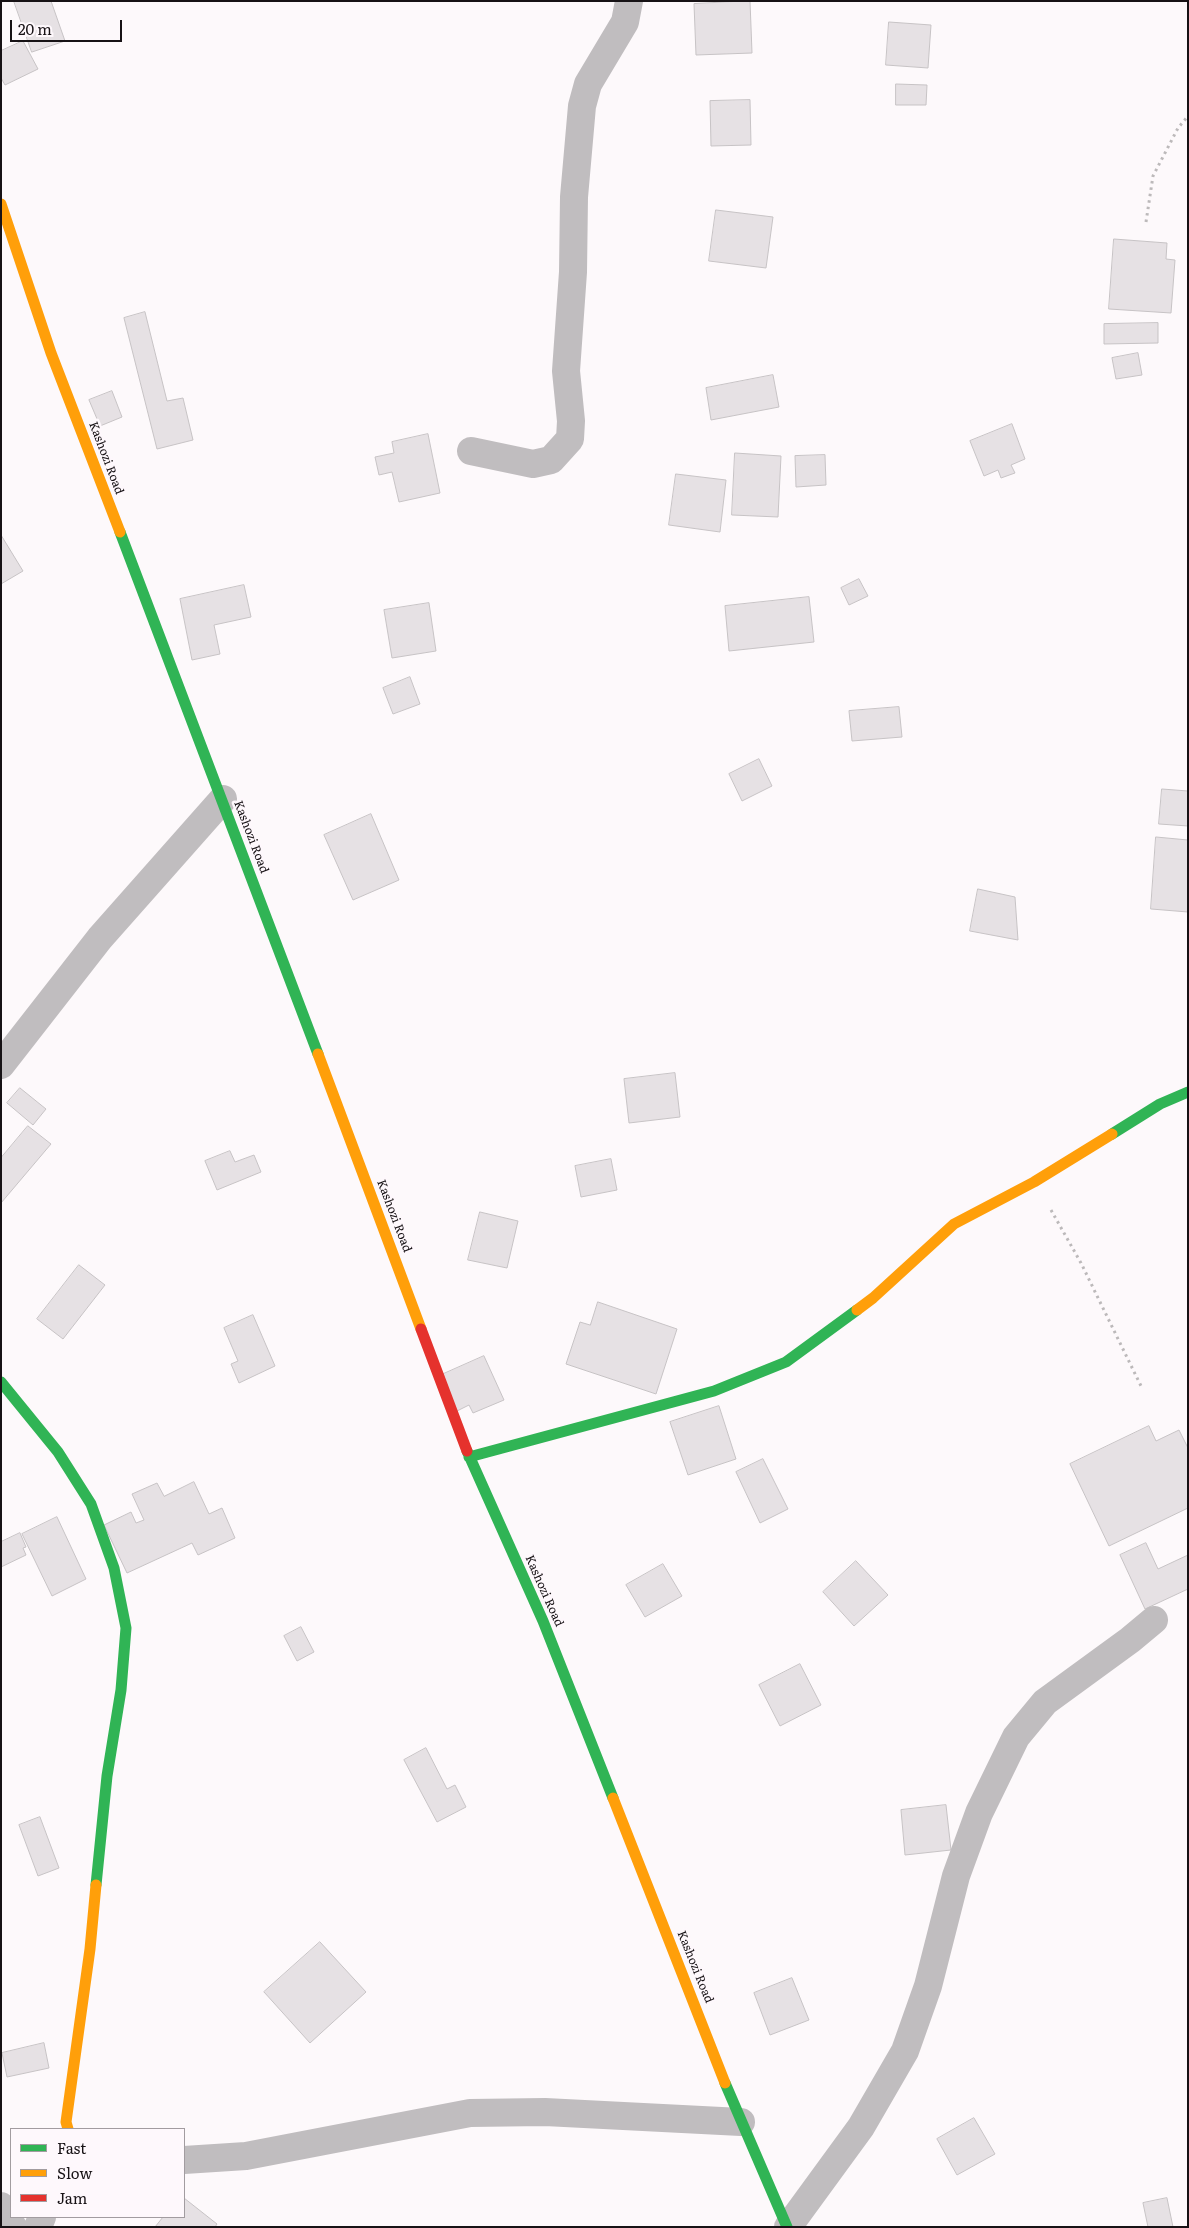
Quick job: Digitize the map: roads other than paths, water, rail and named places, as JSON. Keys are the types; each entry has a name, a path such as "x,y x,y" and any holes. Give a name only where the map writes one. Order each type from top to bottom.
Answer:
{"main road":[{"name":"Kashozi Road","path":"1,204 51,353 223,799 469,1457 543,1621 741,2122 788,2227"},
{"path":"469,1457 714,1391 786,1362 873,1298 954,1224 1034,1182 1160,1104 1188,1092"},
{"path":"1,1382 58,1452 91,1504 114,1568 126,1628 121,1690 107,1776 90,1948 67,2114 68,2128"}],"street":[{"path":"471,451 533,464 551,460 570,439 571,421 566,371 574,272 574,197 582,106 588,84 625,22 629,1"},
{"path":"1,1065 100,938 223,799"},
{"path":"788,2227 861,2127 905,2052 928,1986 956,1876 979,1813 1016,1736 1045,1702 1130,1640 1154,1620"},
{"path":"185,2160 246,2156 470,2113 545,2112 741,2122"},
{"path":"1,2206 13,2227"}]}
